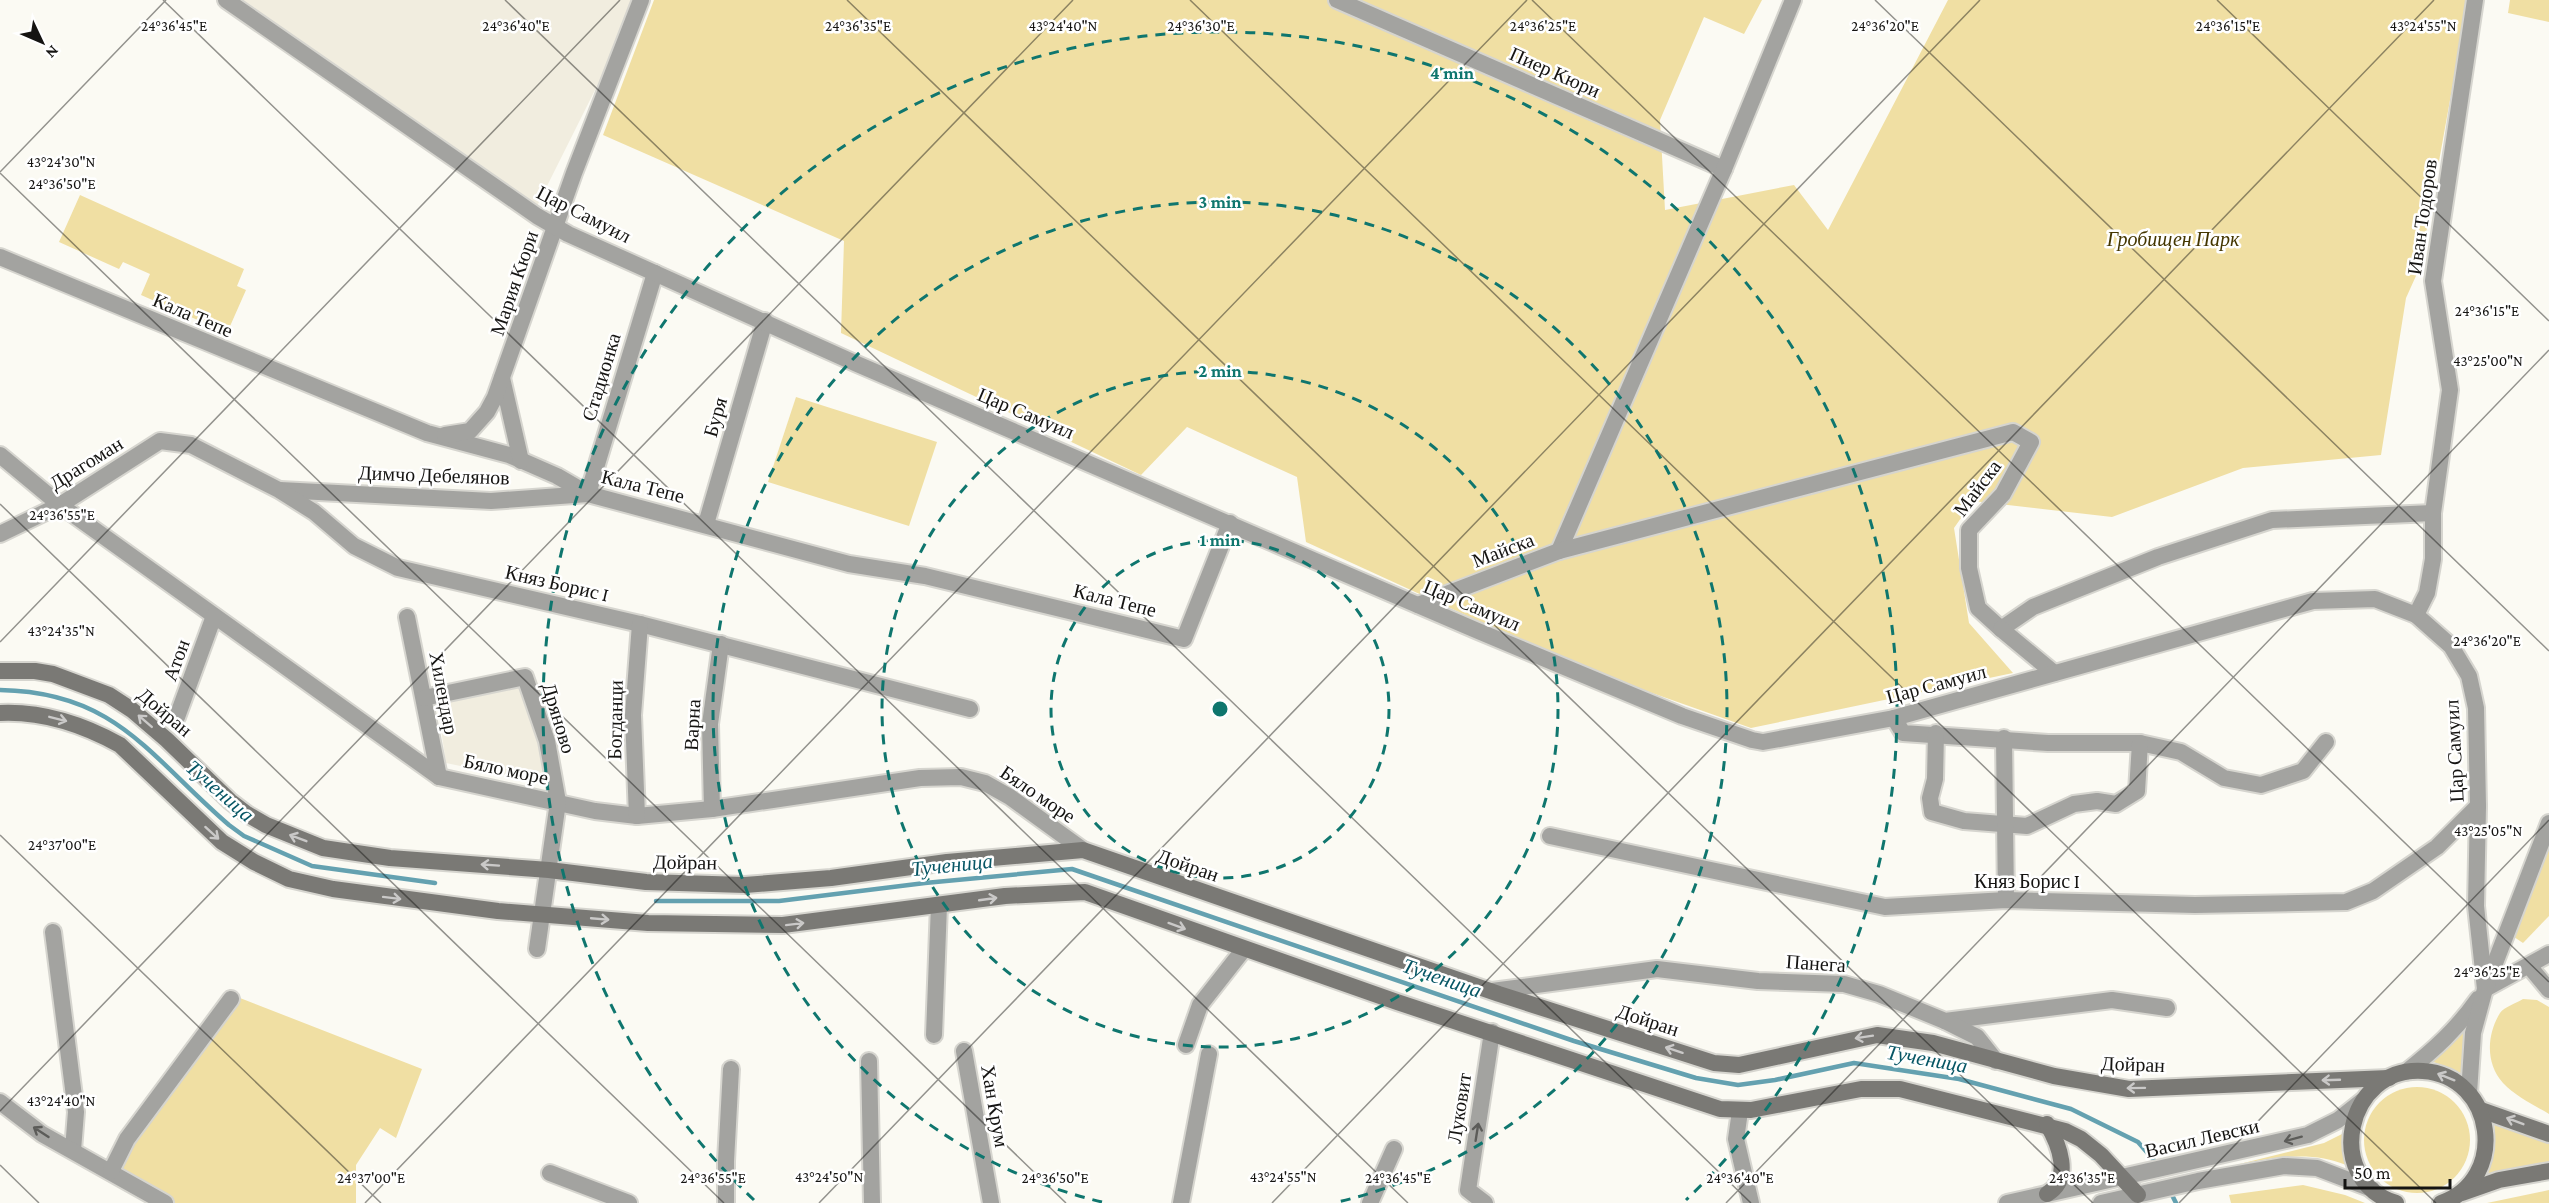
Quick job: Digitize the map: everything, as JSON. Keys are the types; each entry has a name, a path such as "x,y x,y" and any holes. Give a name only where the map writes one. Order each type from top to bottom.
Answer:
{"main road":[{"name":"Дойран","path":"0,671 35,671 53,674 109,695 149,725 230,801 247,814 266,825 323,848 390,858 549,870 646,882 746,885 831,878 947,862 1083,850 1492,991 1714,1063 1739,1065 1877,1035 1933,1042 2054,1076 2129,1089 2389,1078"},
{"path":"0,713 39,714 64,720 120,745 222,842 254,862 289,879 333,890 387,898 648,923 783,925 1005,897 1085,892 1244,949 1720,1108 1740,1111 1880,1087 1900,1089 2047,1124 2081,1139 2124,1177 2141,1199"},
{"path":"2391,1202 2372,1189 2360,1174 2351,1147 2354,1119 2362,1101 2374,1088 2389,1078 2406,1072 2423,1071 2440,1074 2469,1092 2481,1110 2486,1128 2487,1147 2482,1165 2472,1181 2449,1200"},
{"path":"2481,1110 2549,1134"},
{"path":"2047,1124 2057,1141 2061,1164 2058,1185 2047,1194"},
{"path":"2449,1200 2499,1180 2549,1171"}],"street":[{"name":"Цар Самуил","path":"226,0 555,227 856,364 1418,605 1682,716 1752,740 1763,742 1894,718 2313,601 2375,599 2416,615 2451,646 2469,676 2476,708 2478,806 2476,906 2485,989"},
{"name":"Мария Кюри","path":"427,433 451,435 470,431 486,412 502,378 555,227 641,0"},
{"name":"Пиер Кюри","path":"1337,0 1724,169"},
{"path":"1559,551 1724,169 1793,0"},
{"name":"Иван Тодоров","path":"2416,615 2427,593 2433,559 2433,513 2450,390 2433,280 2475,0"},
{"name":"Кала Тепе","path":"0,257 427,433 521,461 588,494 849,564 925,576 1184,639 1230,523"},
{"name":"Стадионка","path":"588,494 655,273"},
{"name":"Буря","path":"706,524 765,321"},
{"path":"502,378 521,461"},
{"name":"Майска","path":"1418,605 1559,551 2013,432 2031,442 2003,494 1969,530 1969,568 1978,608 2001,629"},
{"name":"Княз Борис I","path":"160,441 191,445 279,490 314,512 354,546 398,568 640,624 970,709"},
{"name":"Драгоман","path":"0,534 60,505 160,441"},
{"name":"Бяло море","path":"0,455 60,505 440,777 595,810 637,816 712,810 920,778 961,777 985,783 1010,797 1083,850"},
{"name":"Димчо Дебелянов","path":"279,490 491,501 588,494"},
{"path":"2054,673 2001,629 2033,606 2158,557 2272,520 2433,513"},
{"name":"Атон","path":"177,717 214,616"},
{"name":"Хилендар","path":"407,617 440,777"},
{"name":"Богданци","path":"637,816 633,716 640,624"},
{"name":"Варна","path":"712,810 710,724 721,644"},
{"name":"Дряново","path":"424,698 525,677 547,741 558,801"},
{"path":"1894,718 1903,732 2048,743 2140,743 2181,752 2224,778 2261,785 2304,771 2326,742"},
{"path":"1936,733 1935,779 1930,798 1932,812 1964,821 2027,826 2074,804 2097,801 2116,804 2137,791 2140,743"},
{"path":"2004,738 2006,900"},
{"path":"537,949 558,801"},
{"name":"Княз Борис I","path":"1550,836 1885,907 2006,900 2195,905 2346,902 2373,891 2438,848 2478,806"},
{"path":"2469,1092 2473,1034 2485,989 2549,823"},
{"path":"934,1035 939,905"},
{"path":"53,932 76,1112 73,1150"},
{"path":"1186,1045 1200,1005 1244,949"},
{"path":"2406,1072 2438,1047 2464,1019 2485,989 2549,954"},
{"path":"2529,966 2549,990"},
{"name":"Панега","path":"1492,991 1657,969 1758,981 1845,984 1879,994 1945,1021 2112,1000 2167,1008"},
{"path":"111,1171 127,1139 231,999"},
{"path":"1945,1021 1977,1037 1996,1061"},
{"name":"Луковит","path":"1485,1203 1468,1190 1492,1032"},
{"name":"Хан Крум","path":"964,1051 991,1203"},
{"path":"1181,1203 1209,1054"},
{"path":"869,1061 872,1203"},
{"path":"726,1203 731,1069"},
{"name":"Васил Левски","path":"2007,1203 2308,1135 2338,1120 2362,1101"},
{"path":"0,1102 42,1134 165,1203"},
{"path":"1740,1111 1736,1139 1751,1203"},
{"path":"1370,1203 1394,1149"},
{"name":"Васил Левски","path":"2101,1203 2141,1199 2161,1190 2198,1181 2284,1166 2301,1166 2332,1172 2372,1189"},
{"path":"550,1173 629,1203"}],"shaded area":[{"path":"233,0 635,0 622,36 536,208"},
{"path":"521,683 540,734 547,784 446,763 437,703"}],"green space":[{"name":"Гробищен Парк","path":"654,0 1762,0 1744,34 1704,17 1660,120 1665,210 1794,185 1828,230 1948,0 2468,0 2420,267 2406,298 2381,455 2243,468 2112,517 1973,501 1954,528 1969,623 2013,673 1751,728 1638,688 1496,629 1306,542 1297,477 1187,427 1141,475 841,333 844,241 603,135"},
{"path":"2510,0 2549,0 2549,22 2508,13"},
{"path":"80,195 244,269 237,286 246,290 227,333 141,295 150,274 123,262 119,269 59,242"},
{"path":"796,397 937,442 909,526 768,482"},
{"path":"2549,842 2549,916 2523,943 2511,935"},
{"path":"240,998 422,1069 396,1138 380,1128 356,1165 356,1203 162,1203 118,1180 133,1141"},
{"path":"2523,999 2537,1000 2549,1007 2549,1114 2508,1088 2493,1067 2490,1048 2492,1030 2502,1011"},
{"path":"2469,1025 2463,1049 2466,1075 2426,1059"},
{"path":"2417,1087 2437,1091 2454,1103 2466,1120 2470,1140 2466,1160 2454,1177 2437,1189 2417,1193 2397,1189 2380,1177 2368,1160 2364,1140 2368,1120 2380,1103 2397,1091"},
{"path":"2494,1118 2549,1139 2549,1164 2488,1174 2495,1147"},
{"path":"2342,1134 2346,1165 2326,1159 2284,1157 2261,1160 2175,1180 2324,1143"},
{"path":"2303,1185 2345,1195 2365,1203 2231,1203 2229,1195"},
{"path":"2549,1190 2549,1203 2487,1203"}],"waterway":[{"name":"Тученица","path":"0,690 40,694 73,702 102,715 128,732 152,752 229,825 244,836 312,866 435,883"},
{"name":"Тученица","path":"656,901 779,901 925,883 1072,869 1574,1041 1696,1078 1738,1085 1775,1080 1854,1063 1959,1079 2071,1109 2138,1142 2158,1165"},
{"name":"Тученица","path":"2170,1191 2176,1203"}]}
